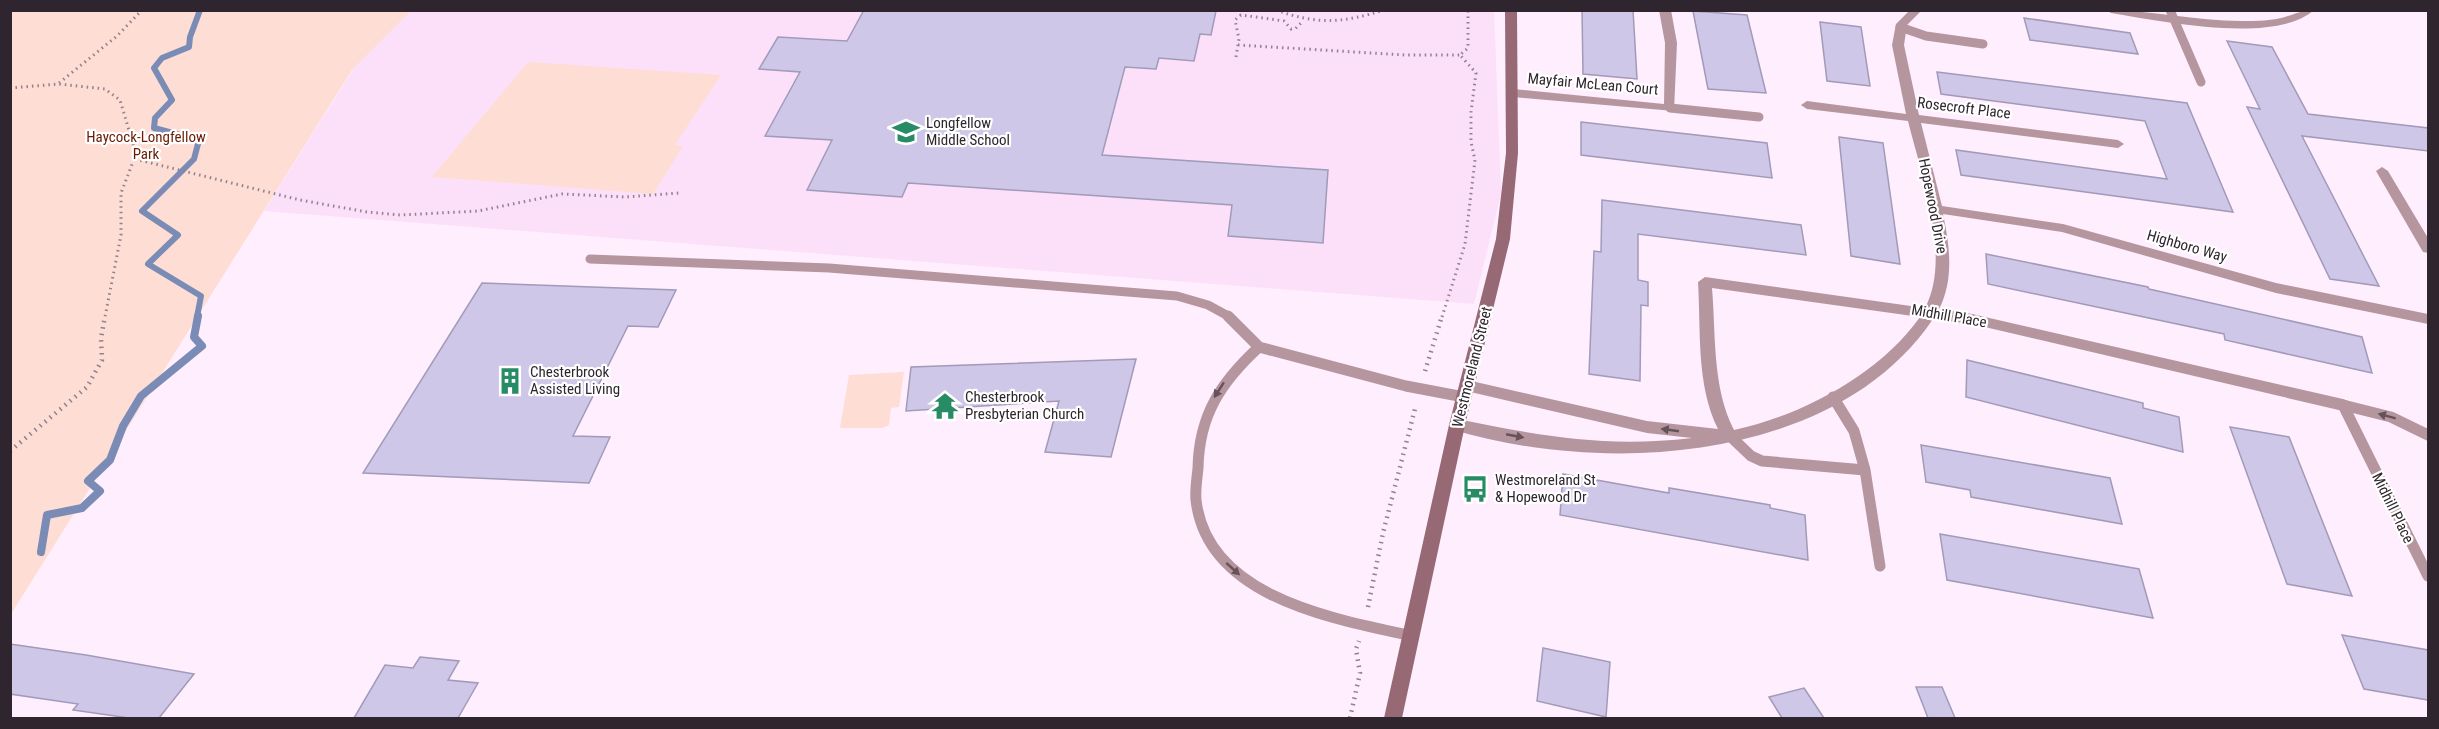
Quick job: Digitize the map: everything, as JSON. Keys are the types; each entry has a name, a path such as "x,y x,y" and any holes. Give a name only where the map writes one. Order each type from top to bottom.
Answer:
{"main road":[{"name":"Westmoreland Street","path":"1393,718 1457,425 1503,239 1512,153 1511,10"}],"street":[{"name":"Mayfair McLean Court","path":"1513,93 1670,108 1671,43 1665,10"},
{"path":"1900,27 1907,17 1917,10"},
{"path":"2111,10 2172,14 2265,25 2295,19 2309,10"},
{"name":"Hopewood Drive","path":"1457,425 1569,446 1601,448 1680,445 1780,422 1833,397 1882,365 1932,312 1940,290 1943,269 1942,244 1936,209 1899,52 1900,27"},
{"name":"Rosecroft Place","path":"1807,105 2118,144"},
{"path":"2382,171 2428,249"},
{"name":"Highboro Way","path":"1936,209 2063,228 2276,288 2428,319"},
{"name":"Midhill Place","path":"1729,435 1717,411 1712,391 1705,282 1932,312 2004,326 2343,405"},
{"name":"Hopewood Drive","path":"1466,392 1647,427 1729,435"}],"lane":[{"path":"2172,14 2201,82"},
{"path":"1900,27 1926,36 1983,44"},
{"name":"Mayfair McLean Court","path":"1670,108 1759,117"},
{"path":"590,260 829,268 1187,297 1214,308 1241,327 1259,347 1420,389 1466,392"},
{"path":"1259,347 1228,377 1206,414 1195,474 1196,508 1200,522 1218,554 1250,583 1299,607 1412,636"},
{"path":"1833,397 1854,426 1861,446 1880,566"},
{"name":"Midhill Place","path":"2343,405 2391,417 2428,435"},
{"name":"Midhill Place","path":"2343,405 2424,572 2428,576"},
{"path":"1729,435 1751,456 1762,461 1865,470"}],"path":[{"path":"59,84 117,36 142,10"},
{"path":"1276,10 1314,23 1356,19 1384,10"},
{"path":"1238,45 1405,55 1460,55 1468,48 1468,10"},
{"path":"1236,57 1238,45 1235,20 1241,15 1284,21 1291,29 1295,29 1303,21"},
{"path":"1350,718 1360,673 1356,649 1383,533 1420,389 1465,244 1475,160 1471,142 1471,112 1476,73 1460,55"},
{"path":"10,88 59,84 105,89 120,100 136,154 121,193 121,235 101,338 102,360 87,387 10,451"},
{"path":"135,159 188,169 298,201 353,212 453,214 506,207 562,194 589,193 634,198 662,192 679,193"}],"shaded area":[{"name":"Longfellow Middle School","path":"390,11 1494,11 1501,194 1474,304 264,211"}],"green space":[{"name":"Haycock-Longfellow Park","path":"11,10 411,11 352,70 11,614"},
{"path":"528,62 721,75 675,145 683,146 653,194 432,177"},
{"path":"904,372 899,407 891,408 889,425 883,428 840,428 849,375"}],"building":[{"path":"864,10 1216,11 1211,35 1200,34 1194,61 1159,58 1156,69 1125,67 1102,155 1328,170 1323,243 1228,236 1232,205 908,183 902,197 807,190 832,140 765,136 800,72 759,69 778,37 847,41"},
{"path":"1582,10 1633,10 1637,79 1583,74"},
{"path":"1693,11 1747,15 1766,93 1708,89"},
{"path":"2024,18 2130,33 2138,54 2030,40"},
{"path":"1820,22 1861,27 1870,86 1827,81"},
{"path":"2227,41 2272,47 2308,114 2428,128 2428,151 2302,136 2379,286 2330,279 2247,107 2260,109"},
{"path":"1937,72 2187,103 2233,212 1961,175 1956,150 2167,179 2145,121 1941,94"},
{"path":"1581,122 1767,143 1772,178 1581,155"},
{"path":"1839,137 1883,143 1900,264 1851,256"},
{"path":"1602,200 1801,225 1806,255 1638,234 1638,280 1648,282 1648,306 1641,305 1640,381 1589,374 1594,251 1601,252"},
{"path":"1986,254 2148,287 2362,337 2372,373 2225,340 2224,334 1988,284"},
{"name":"Chesterbrook Assisted Living","path":"482,283 676,290 658,327 628,326 573,436 610,437 589,483 363,473"},
{"name":"Chesterbrook Presbyterian Church","path":"1136,359 1111,457 1045,452 1059,401 906,411 911,367"},
{"path":"1967,360 2143,403 2143,408 2179,417 2183,452 1966,397"},
{"path":"2230,427 2289,437 2352,596 2287,584"},
{"path":"1921,445 2110,478 2122,524 1971,497 1970,490 1926,482"},
{"path":"1563,474 1669,493 1669,488 1770,505 1770,508 1805,515 1808,560 1560,515"},
{"path":"1940,534 2139,569 2153,618 1947,580"},
{"path":"2342,635 2428,650 2428,700 2364,689"},
{"path":"10,644 194,674 159,718 129,718 73,710 78,704 10,694"},
{"path":"1543,648 1610,662 1606,717 1537,701"},
{"path":"420,657 459,661 448,680 478,683 458,718 354,718 385,665 413,668"},
{"path":"1916,687 1942,687 1955,718 1928,718"},
{"path":"1804,688 1824,718 1782,718 1769,697"}],"waterway":[{"path":"197,317 201,296 148,264 178,235 142,211 194,159 199,140 154,128 155,118 172,100 154,68 162,58 189,47 190,37 200,10"},
{"path":"41,552 47,515 82,508 100,491 88,481 110,460 123,426 141,396 202,346 194,337 198,316"}],"place":[{"name":"Longfellow Middle School","path":"906,132"},
{"name":"Chesterbrook Assisted Living","path":"510,381"},
{"name":"Chesterbrook Presbyterian Church","path":"945,406"},
{"name":"Westmoreland St & Hopewood Dr","path":"1475,489"}]}
